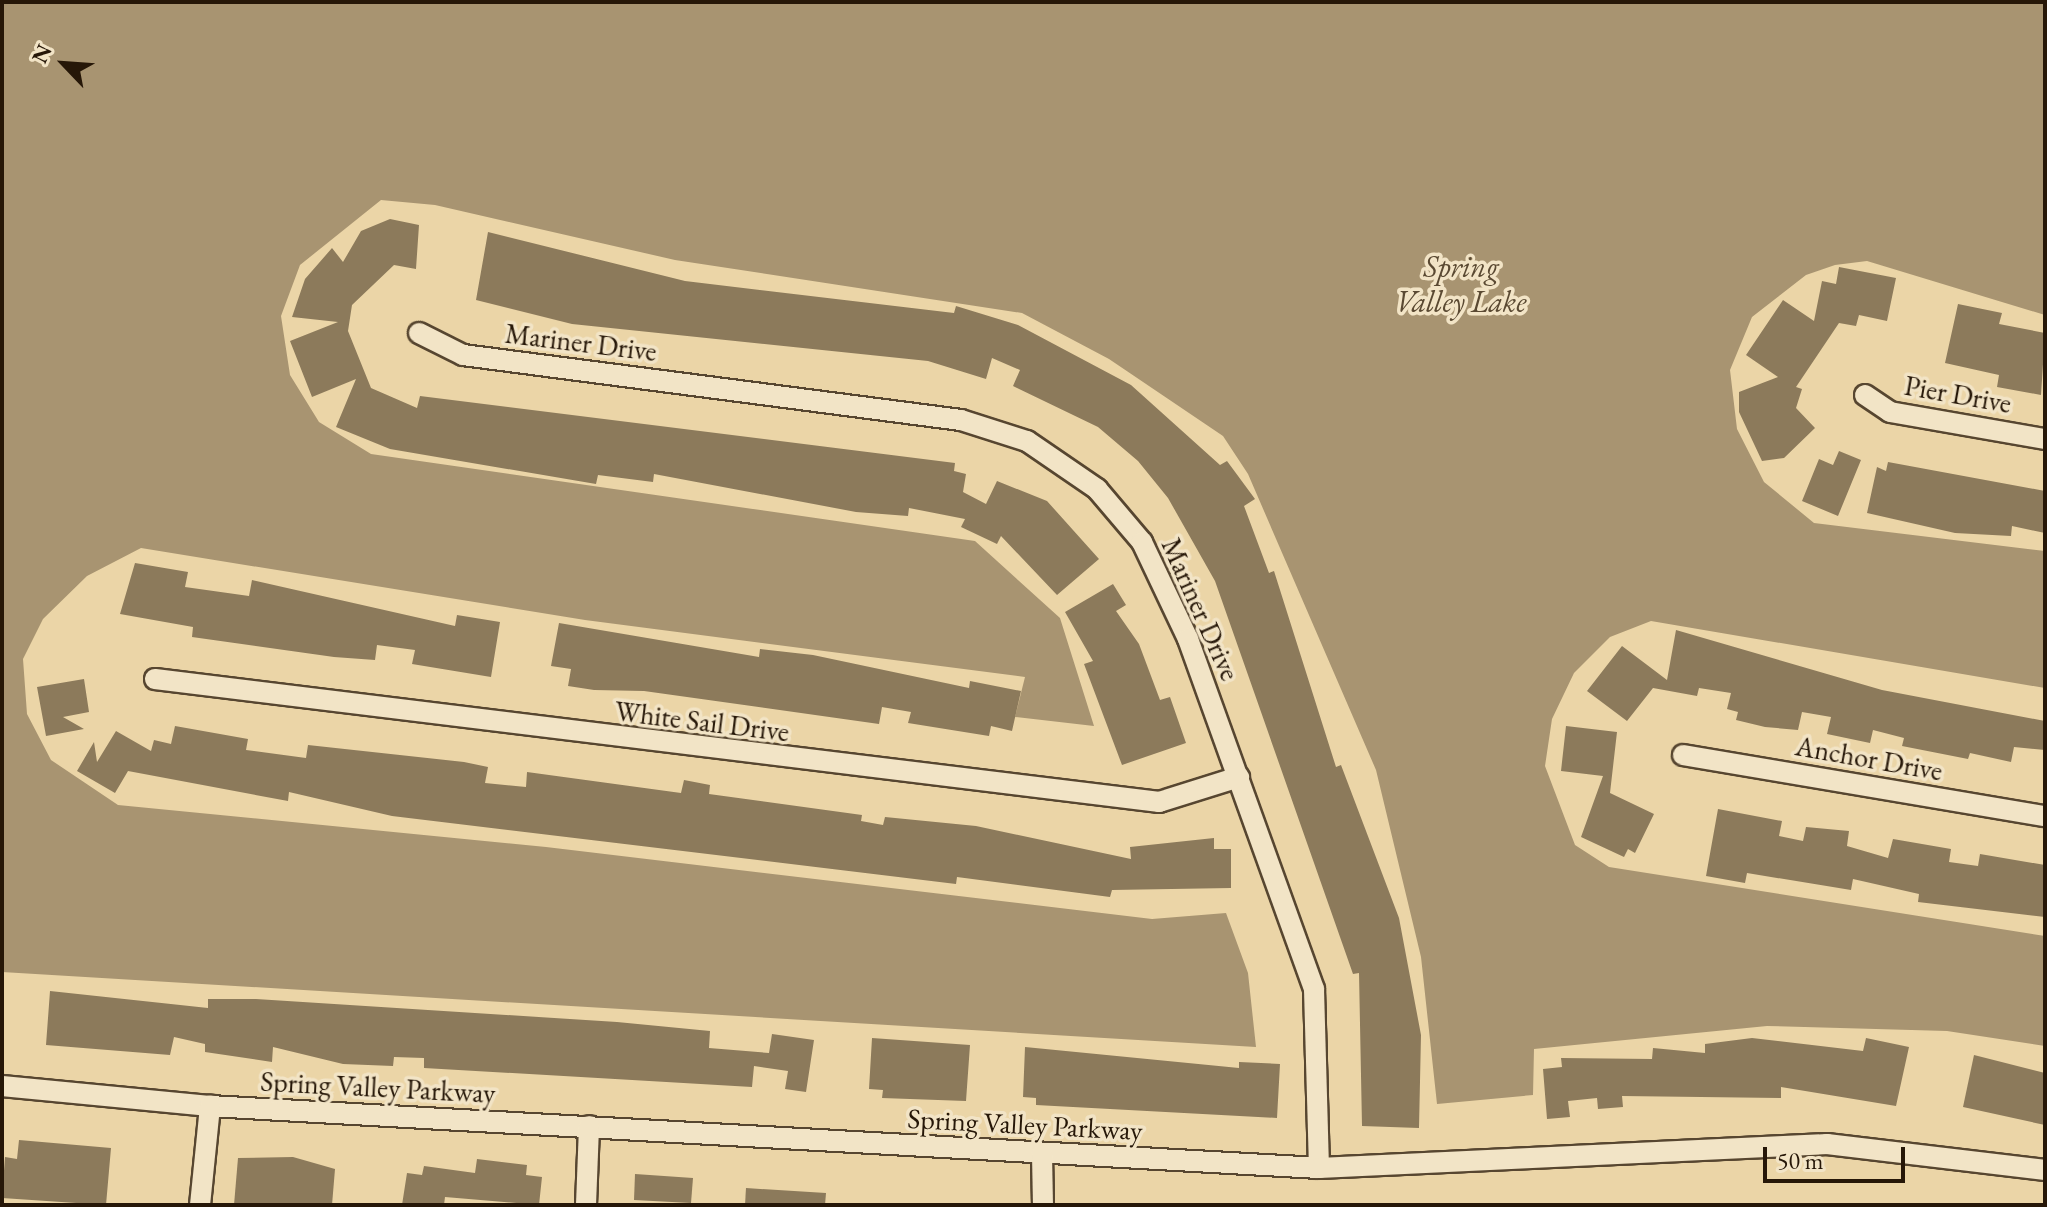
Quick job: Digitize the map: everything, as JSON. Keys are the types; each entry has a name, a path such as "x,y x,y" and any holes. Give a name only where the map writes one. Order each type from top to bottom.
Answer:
{"street":[{"name":"Mariner Drive","path":"419,333 463,355 961,420 1027,441 1097,489 1142,542 1188,639 1314,989 1319,1168"},
{"name":"Pier Drive","path":"1865,395 1890,412 2045,439"},
{"name":"White Sail Drive","path":"155,679 1159,802 1239,777"},
{"name":"Anchor Drive","path":"1683,755 2045,816"},
{"name":"Spring Valley Parkway","path":"2,1086 210,1106 1319,1168 1827,1144 2045,1170"},
{"path":"200,1205 210,1106"},
{"path":"586,1205 589,1126"},
{"path":"1042,1154 1043,1205"}],"water":[{"name":"Spring Valley Lake","path":"2,2 2045,2 2045,315 1867,261 1835,265 1806,275 1752,317 1730,370 1737,429 1764,482 1814,523 2045,551 2045,688 1651,621 1610,637 1574,673 1552,719 1545,766 1575,845 1609,867 2045,936 2045,1046 1947,1031 1767,1026 1534,1049 1533,1095 1437,1104 1421,957 1376,770 1248,474 1223,436 1109,359 1022,313 675,260 435,205 381,200 300,265 281,316 290,375 319,422 371,454 975,541 1060,618 1094,726 1015,717 1025,677 585,620 141,548 87,576 43,619 23,659 27,714 51,760 118,805 546,847 1152,919 1226,913 1248,973 1256,1047 2,972"}],"building":[{"path":"390,219 419,225 416,269 394,265 352,305 348,331 371,388 417,408 420,396 955,463 954,471 966,474 963,492 986,504 997,481 1047,501 1099,559 1057,595 1001,536 997,544 961,527 965,519 909,508 908,516 856,512 654,474 653,482 598,475 596,484 390,449 336,427 356,379 312,397 290,341 338,322 292,317 305,279 332,248 343,262 361,231"},
{"path":"488,232 685,281 954,313 956,306 1018,325 1131,385 1220,465 1227,461 1255,499 1244,506 1269,573 1274,571 1336,767 1341,765 1399,918 1421,1035 1419,1128 1362,1126 1359,973 1353,974 1215,581 1168,498 1138,461 1098,427 1013,386 1020,370 992,358 986,379 928,361 572,324 476,300"},
{"path":"1839,267 1896,278 1887,321 1859,315 1856,326 1839,323 1796,387 1802,389 1796,408 1815,428 1784,458 1762,461 1739,412 1739,392 1778,377 1746,355 1783,300 1814,321 1822,281 1836,284"},
{"path":"1958,304 2002,313 1999,324 2045,333 2041,395 1997,387 1999,375 1945,363"},
{"path":"1839,451 1861,460 1838,516 1802,501 1819,459 1833,465"},
{"path":"1888,462 2045,491 2045,533 2012,526 2011,536 1955,533 1867,513 1877,467 1886,471"},
{"path":"135,563 188,572 185,587 249,596 252,580 455,626 457,615 500,622 491,677 412,664 415,650 377,645 375,660 334,657 192,637 193,627 120,614"},
{"path":"1113,584 1126,605 1116,611 1139,644 1160,700 1170,697 1186,743 1122,765 1084,664 1093,661 1065,612"},
{"path":"559,623 759,657 760,649 813,655 969,688 970,681 1021,691 1012,731 991,726 989,736 908,723 911,712 882,707 879,724 644,691 594,690 568,686 571,669 551,666"},
{"path":"1676,630 1882,690 2045,721 2045,750 2014,747 2011,762 1970,753 1968,759 1902,746 1904,738 1873,730 1870,743 1827,734 1831,717 1802,712 1798,730 1765,727 1736,720 1738,712 1727,709 1731,693 1699,688 1697,696 1653,688 1627,721 1587,691 1622,646 1667,680"},
{"path":"84,679 89,712 63,717 84,729 46,736 37,687"},
{"path":"175,726 248,739 246,750 306,758 308,745 464,762 488,767 485,783 526,787 527,772 681,793 684,780 710,785 709,794 862,815 861,821 883,825 885,817 976,826 1131,859 1130,847 1214,838 1214,849 1231,849 1231,888 1112,890 1110,897 957,877 956,884 392,816 289,792 288,801 128,771 115,793 77,771 94,742 97,762 116,731 151,751 154,740 171,744"},
{"path":"1566,726 1617,732 1610,793 1654,814 1635,853 1628,849 1624,857 1581,837 1603,776 1561,771"},
{"path":"1718,809 1782,821 1779,836 1803,841 1806,827 1849,831 1847,846 1888,858 1893,839 1951,849 1949,862 1978,866 1980,854 2045,865 2045,917 1918,902 1919,894 1853,879 1851,890 1747,873 1745,883 1706,876"},
{"path":"50,991 208,1008 208,999 256,999 617,1022 710,1031 709,1048 769,1053 772,1034 814,1040 806,1092 785,1089 788,1071 754,1066 752,1087 424,1068 424,1058 394,1057 393,1066 343,1064 273,1047 272,1062 205,1052 205,1044 174,1037 170,1055 46,1045"},
{"path":"872,1038 970,1045 966,1101 882,1098 883,1090 869,1089"},
{"path":"1752,1038 1863,1051 1866,1038 1909,1047 1896,1106 1781,1087 1781,1098 1622,1096 1623,1107 1598,1109 1597,1098 1568,1101 1570,1117 1547,1119 1543,1069 1562,1067 1561,1058 1652,1059 1653,1048 1705,1053 1705,1044"},
{"path":"1025,1047 1239,1068 1239,1062 1280,1064 1277,1118 1036,1105 1036,1098 1023,1097"},
{"path":"1974,1055 2045,1073 2045,1125 1963,1107"},
{"path":"19,1140 111,1148 106,1205 2,1198 5,1157 17,1159"},
{"path":"293,1157 335,1169 332,1205 234,1205 238,1158"},
{"path":"477,1159 527,1165 526,1175 542,1177 539,1205 445,1197 444,1205 402,1205 407,1173 422,1175 424,1166 475,1173"},
{"path":"635,1174 693,1178 691,1203 634,1200"},
{"path":"746,1188 826,1193 825,1205 745,1205"}]}
